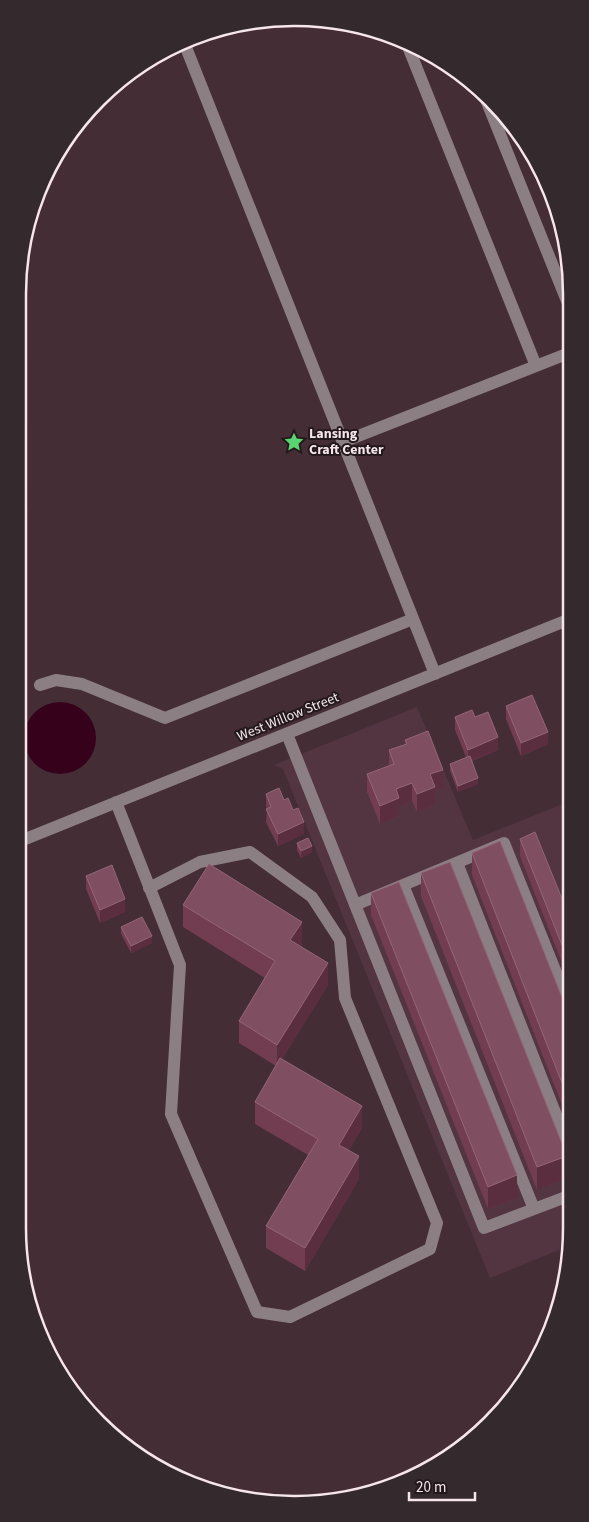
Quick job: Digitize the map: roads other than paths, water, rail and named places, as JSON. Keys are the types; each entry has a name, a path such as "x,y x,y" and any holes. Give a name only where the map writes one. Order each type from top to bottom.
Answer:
{"street":[{"path":"187,49 435,674"},
{"path":"411,53 536,366"},
{"path":"491,113 563,291"},
{"path":"343,442 563,355"},
{"path":"40,685 56,680 82,684 165,718 413,619"},
{"name":"West Willow Street","path":"26,839 563,622"},
{"path":"287,734 484,1228 563,1198"},
{"path":"116,802 180,965 170,1114 257,1312 290,1317 430,1249 437,1222 345,998 340,940 312,898 250,852 200,862 150,888"},
{"path":"355,905 504,843 563,990"},
{"path":"457,863 563,1133"},
{"path":"403,885 534,1209"}],"place":[{"name":"Lansing Craft Center","path":"294,442"}]}
